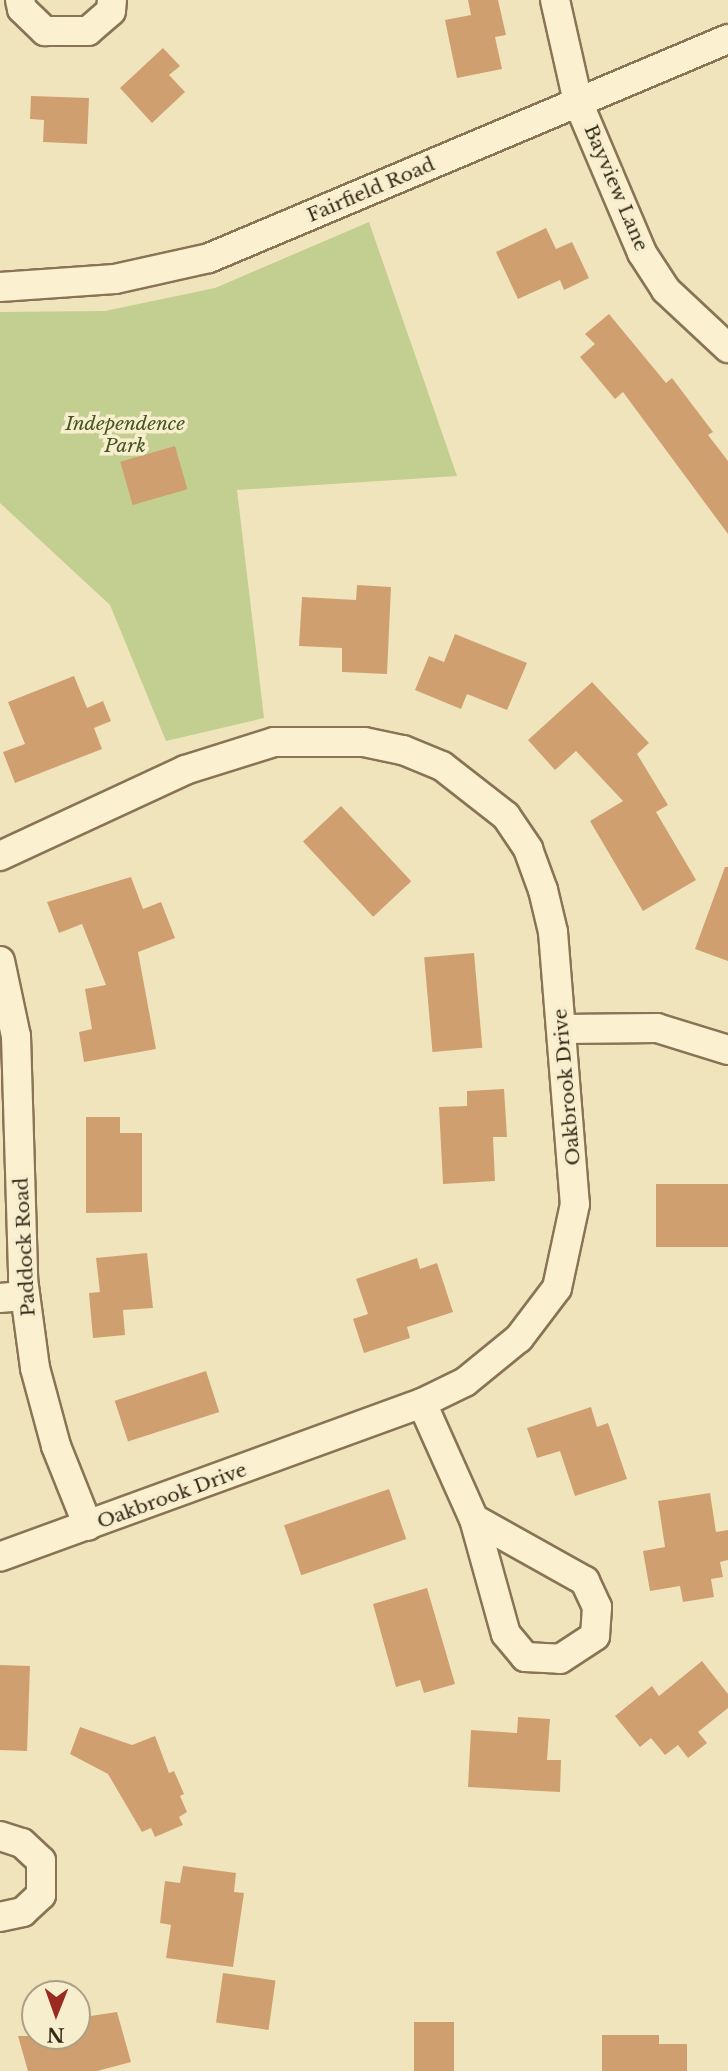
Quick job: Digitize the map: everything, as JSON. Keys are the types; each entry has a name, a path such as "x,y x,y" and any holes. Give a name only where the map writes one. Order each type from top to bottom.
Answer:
{"street":[{"path":"20,0 22,9 45,31 88,31 111,11 112,0"},
{"name":"Bayview Lane","path":"555,0 579,102 642,253 666,290 728,348"},
{"name":"Fairfield Road","path":"0,287 115,279 209,257 728,39"},
{"name":"Oakbrook Drive","path":"0,856 235,751 318,739 403,750 442,766 476,788 506,816 528,849 553,932 575,1204 573,1233 557,1288 526,1330 493,1363 422,1403 0,1557"},
{"name":"Paddock Road","path":"0,961 9,989 20,1077 12,1297 56,1446 88,1527"},
{"path":"562,1029 657,1028 728,1050"},
{"path":"422,1403 474,1519 506,1634 524,1657 560,1659 595,1636 597,1607 585,1581 474,1519"},
{"path":"0,1836 22,1843 41,1861 41,1895 23,1912 0,1917"}],"green space":[{"name":"Independence Park","path":"369,222 457,476 237,490 264,718 166,741 110,605 0,503 0,312 105,311 215,288"}],"building":[{"path":"468,0 498,0 506,35 495,37 502,69 457,78 445,20 471,15"},
{"path":"163,48 180,66 169,75 185,92 152,123 120,88"},
{"path":"31,96 89,98 87,144 43,142 44,120 30,119"},
{"path":"546,228 556,249 572,242 589,278 564,290 560,280 518,299 496,252"},
{"path":"609,314 666,383 672,378 713,432 708,435 728,461 728,534 623,392 615,399 580,357 595,344 585,334"},
{"path":"175,446 187,489 133,505 120,462"},
{"path":"357,585 391,587 387,674 342,672 342,648 299,646 302,597 356,600"},
{"path":"455,634 527,663 507,710 467,694 461,709 415,690 429,656 444,662"},
{"path":"74,676 87,708 103,701 111,721 94,728 102,749 15,783 3,752 25,744 8,702"},
{"path":"592,682 649,743 637,754 668,805 656,812 696,880 643,911 590,821 623,801 576,751 555,770 528,740"},
{"path":"341,806 411,881 373,917 303,841"},
{"path":"725,867 728,867 728,961 695,949"},
{"path":"131,877 143,909 161,902 175,938 138,952 156,1049 84,1062 79,1032 92,1029 85,989 106,985 82,924 59,933 47,902"},
{"path":"474,953 482,1048 432,1052 424,957"},
{"path":"504,1089 507,1137 493,1137 495,1181 443,1184 439,1107 467,1106 467,1091"},
{"path":"86,1117 120,1117 120,1133 142,1133 142,1212 86,1213"},
{"path":"656,1184 728,1184 728,1247 656,1247"},
{"path":"147,1253 153,1308 123,1310 125,1335 93,1338 89,1293 100,1292 96,1258"},
{"path":"417,1258 420,1269 437,1263 453,1312 407,1327 410,1338 364,1353 353,1319 368,1314 356,1279"},
{"path":"206,1371 219,1412 128,1442 115,1401"},
{"path":"591,1407 597,1427 608,1423 627,1479 575,1496 560,1451 537,1458 527,1428"},
{"path":"389,1489 406,1539 301,1575 284,1525"},
{"path":"710,1493 716,1532 728,1530 728,1560 720,1562 723,1577 711,1579 714,1597 683,1602 680,1586 650,1591 643,1551 665,1547 658,1501"},
{"path":"427,1588 455,1684 424,1693 420,1680 396,1687 373,1604"},
{"path":"702,1661 728,1694 728,1708 698,1732 707,1743 688,1758 678,1745 665,1755 651,1738 640,1747 615,1716 652,1686 659,1696"},
{"path":"0,1665 30,1666 27,1751 0,1750"},
{"path":"518,1717 550,1719 547,1760 561,1760 560,1792 468,1787 471,1730 517,1733"},
{"path":"80,1727 132,1745 155,1736 169,1773 174,1771 184,1794 180,1796 187,1812 179,1817 183,1825 155,1837 151,1828 142,1832 108,1774 70,1754"},
{"path":"183,1866 236,1873 234,1892 244,1893 233,1967 166,1958 171,1925 160,1923 165,1881 180,1883"},
{"path":"223,1973 275,1980 269,2030 216,2023"},
{"path":"117,2012 131,2062 97,2071 28,2071 22,2050 91,2050 91,2016"},
{"path":"414,2022 454,2022 454,2071 414,2071"},
{"path":"602,2035 659,2035 659,2044 687,2044 687,2071 602,2071"}]}
